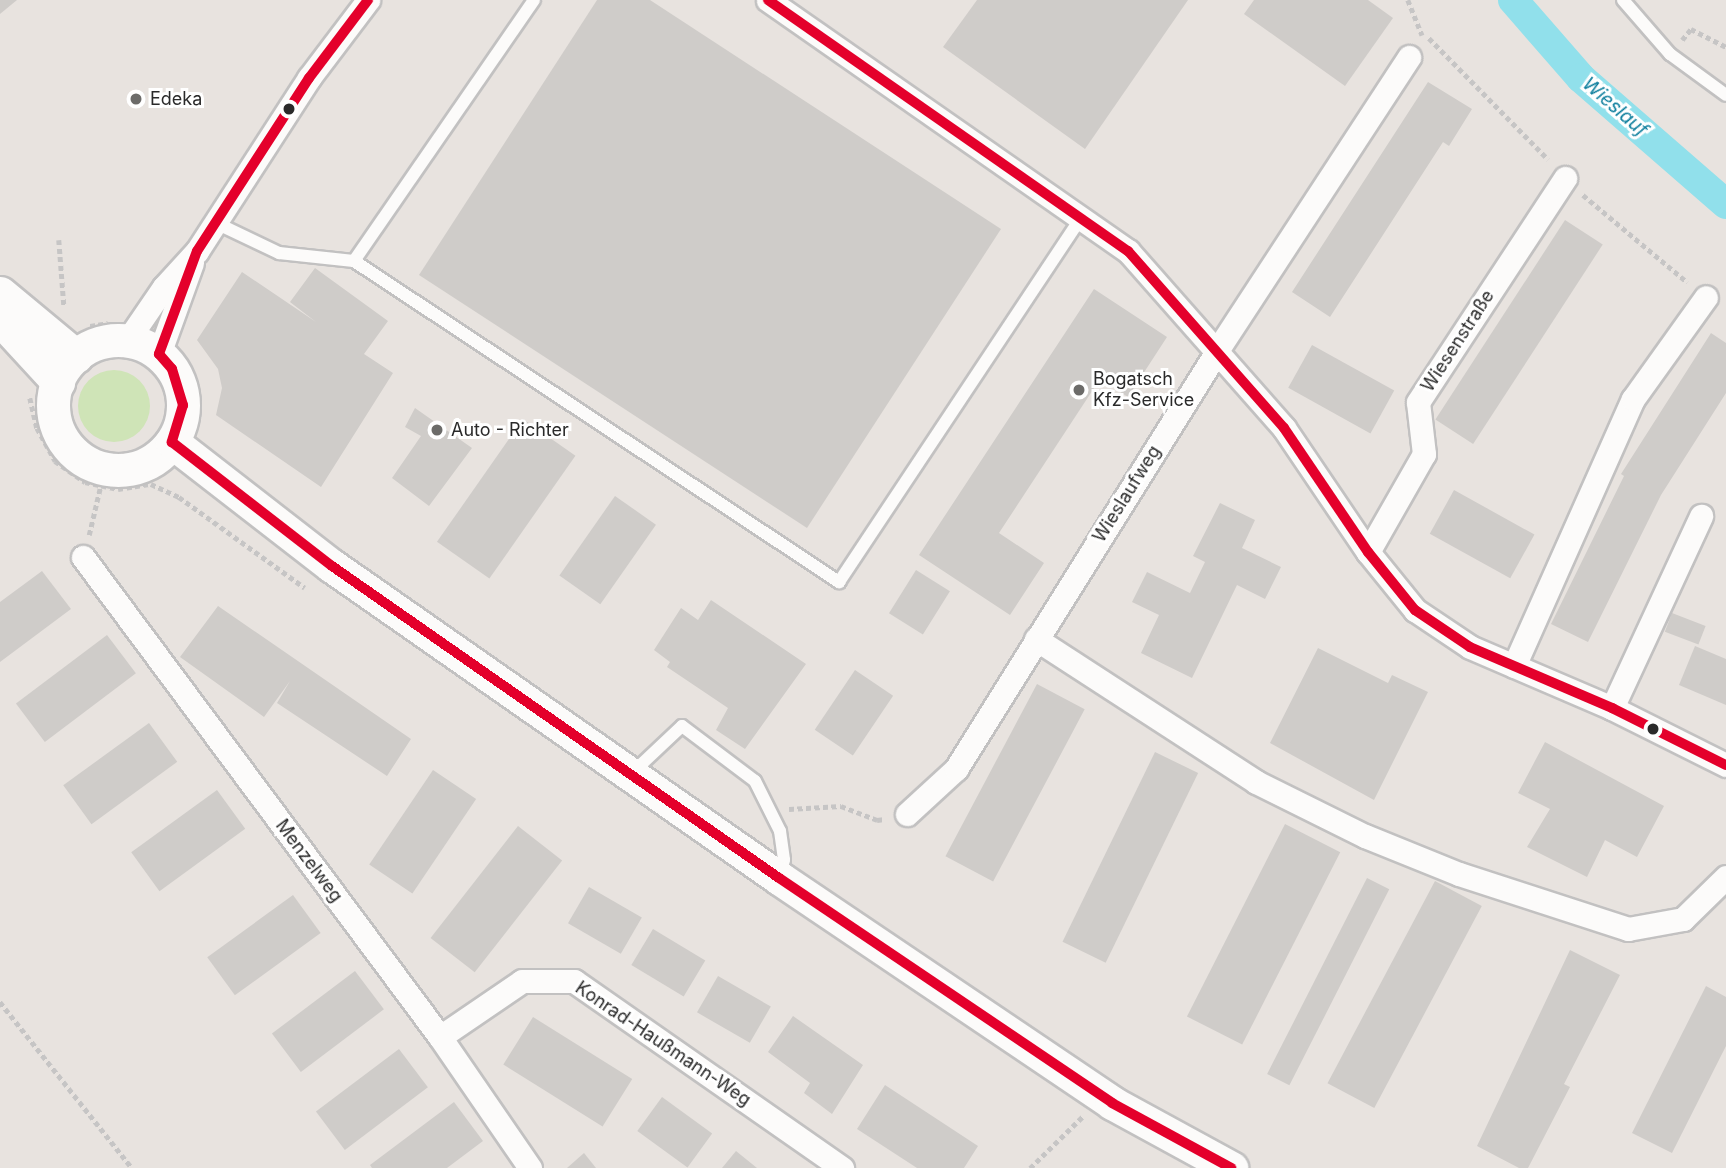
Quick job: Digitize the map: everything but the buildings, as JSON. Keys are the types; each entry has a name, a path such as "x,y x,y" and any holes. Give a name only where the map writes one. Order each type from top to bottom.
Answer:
{"main road":[{"path":"0,293 54,377 55,423 79,457 117,471 164,450 183,405 176,378 159,355 120,330 92,346 54,377"},
{"path":"164,450 779,878 1112,1103 1231,1168"}],"street":[{"path":"120,330 197,251 309,78 369,0"},
{"path":"768,0 1128,251 1218,349 1284,428 1367,552 1415,610 1470,647 1612,708 1726,765"},
{"path":"1218,349 1409,57"},
{"name":"Wiesenstraße","path":"1367,552 1424,454 1418,402 1565,177"},
{"path":"159,355 197,251"},
{"path":"1514,666 1633,399 1706,297"},
{"name":"Wieslaufweg","path":"907,814 956,769 1218,349"},
{"path":"1612,708 1701,516"},
{"name":"Menzelweg","path":"83,557 440,1037 530,1168"},
{"path":"1035,639 1256,782 1365,836 1459,874 1628,929 1684,919 1726,877"},
{"name":"Konrad-Haußmann-Weg","path":"440,1037 522,981 574,981 842,1168"}],"lane":[{"path":"354,261 534,0"},
{"path":"1623,0 1670,54 1726,95"},
{"path":"216,223 279,253 354,261 839,582 1080,219"},
{"path":"631,775 682,726 755,781 780,831 784,860 779,878"}],"path":[{"path":"1408,0 1423,33 1409,57"},
{"path":"1670,54 1691,29 1726,47"},
{"path":"15,319 42,305 65,317 59,240"},
{"path":"76,322 105,325 120,330"},
{"path":"54,377 37,428 55,461 100,488 83,557"},
{"path":"771,813 803,806 841,806 877,820 907,814"},
{"path":"0,1002 132,1168"},
{"path":"1030,1168 1082,1116"}],"green space":[{"path":"114,370 134,376 144,386 150,406 144,426 134,436 114,442 94,436 84,426 78,406 84,386 94,376"}],"waterway":[{"name":"Wieslauf","path":"1513,0 1581,78 1726,204"}],"transit line":[{"path":"368,0 309,78 197,251 159,354 172,369 183,405 172,442 332,566 779,878 1112,1103 1231,1168"},
{"path":"768,0 1128,251 1284,428 1368,552 1415,610 1470,647 1612,708 1726,765"}],"place":[{"name":"Edeka","path":"136,99"},
{"name":"Bogatsch Kfz-Service","path":"1079,390"},
{"name":"Auto - Richter","path":"437,430"}]}
